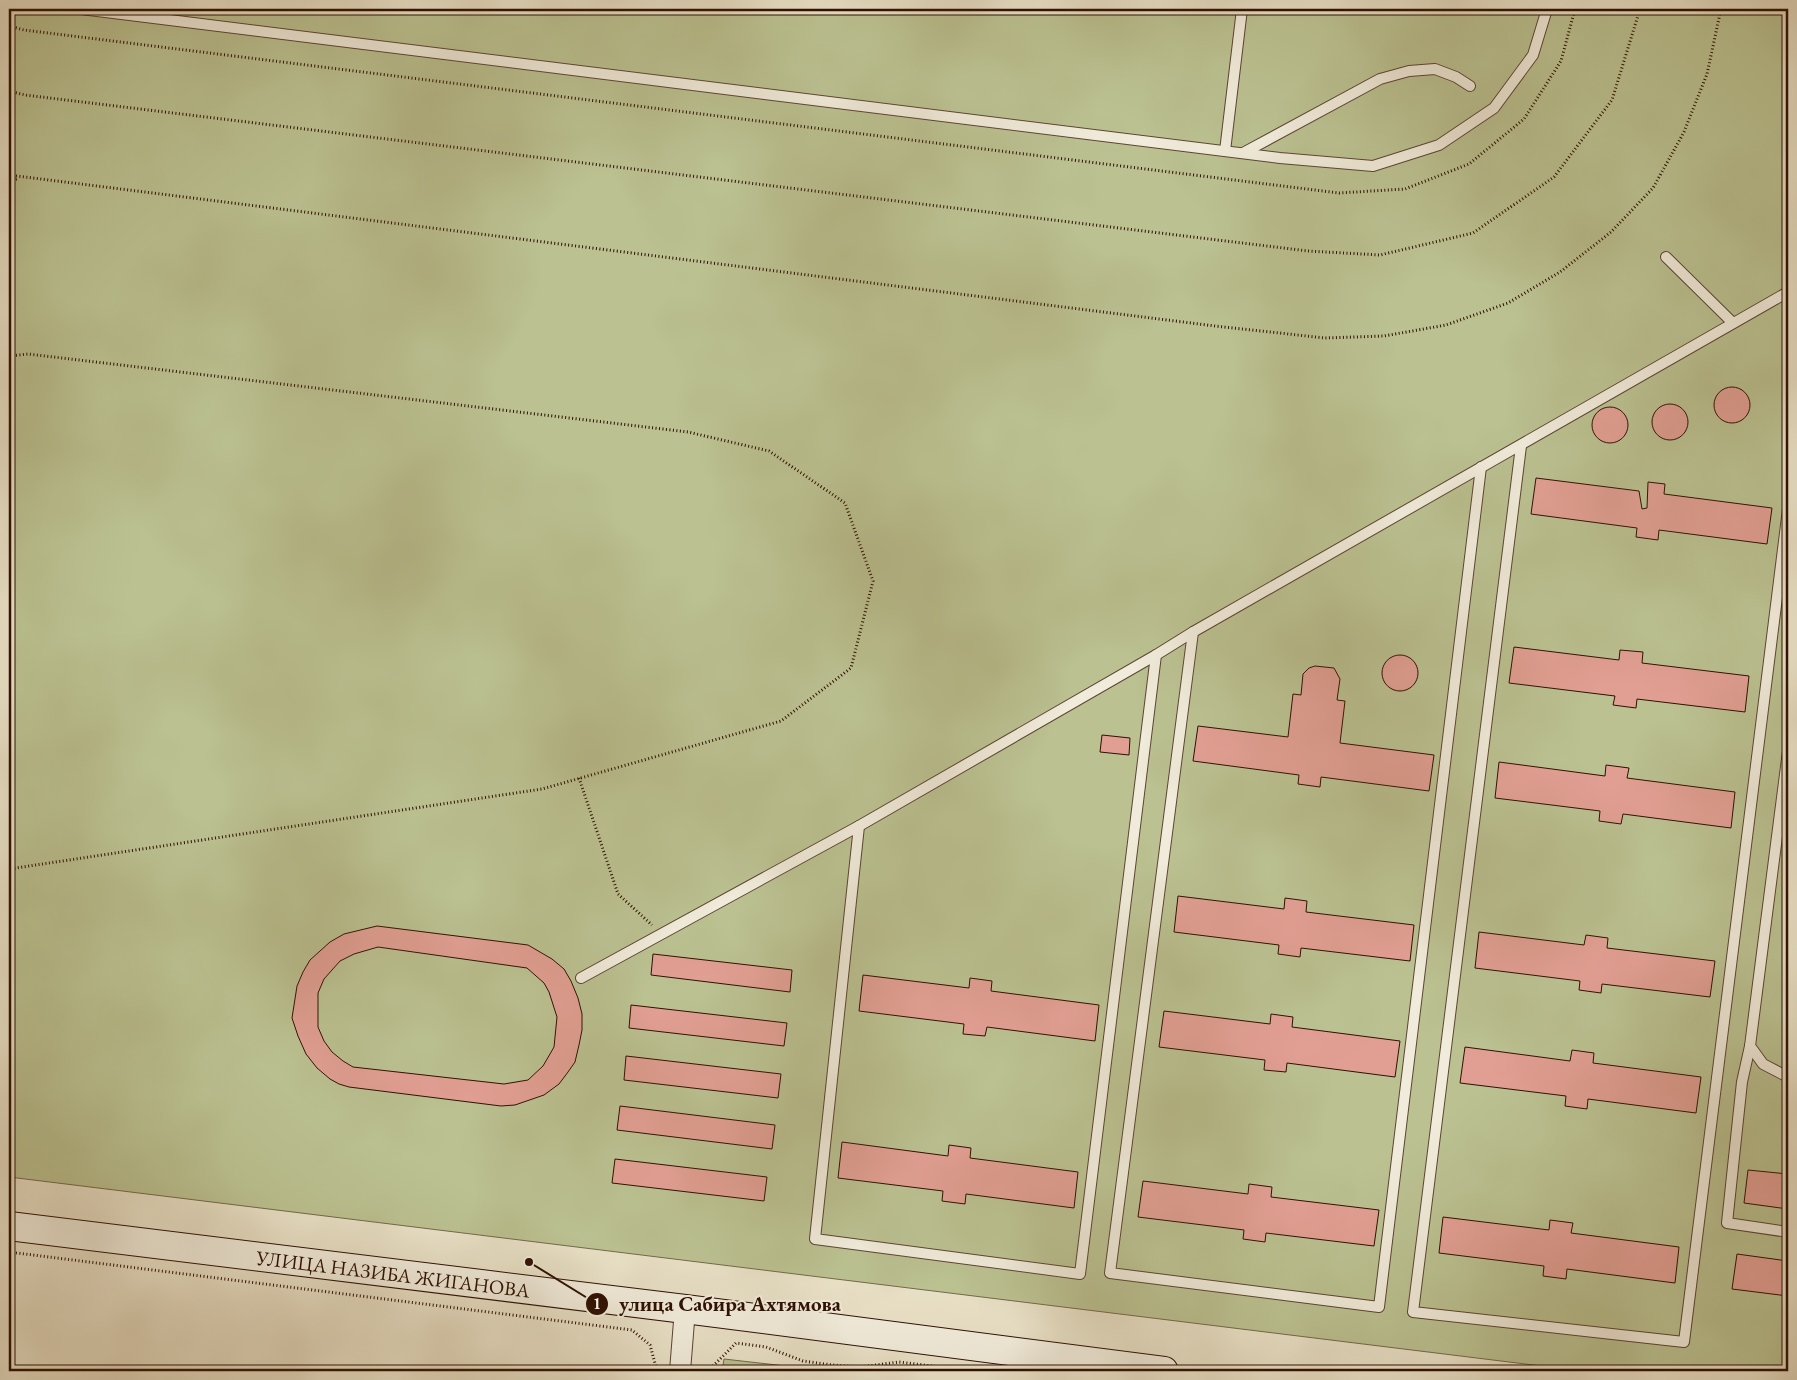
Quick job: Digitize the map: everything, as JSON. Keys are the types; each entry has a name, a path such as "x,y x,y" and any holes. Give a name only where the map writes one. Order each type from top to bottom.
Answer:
{"street":[{"name":"УЛИЦА НАЗИБА ЖИГАНОВА","path":"9,1226 1164,1371"},
{"path":"680,1371 685,1310"}],"lane":[{"path":"81,9 1225,151 1373,166 1439,145 1494,108 1533,55 1547,9"},
{"path":"1225,151 1242,9"},
{"path":"1244,153 1380,79 1409,71 1435,69 1456,77 1470,86"},
{"path":"1666,257 1733,323"},
{"path":"581,978 859,826 1193,632 1788,292"},
{"path":"1521,446 1413,1312 1684,1342 1788,509"},
{"path":"1193,632 1110,1273 1379,1306 1482,467"},
{"path":"859,826 815,1239 1080,1274 1156,655"},
{"path":"1788,751 1750,1046 1742,1082 1727,1223 1788,1232"},
{"path":"1750,1046 1763,1064 1788,1077"}],"path":[{"path":"9,91 35,96 1308,250 1380,255 1473,233 1554,177 1612,100 1640,9"},
{"path":"9,175 20,178 1206,325 1325,338 1384,336 1446,325 1508,304 1560,272 1611,232 1653,188 1684,132 1707,74 1721,9"},
{"path":"9,26 24,30"},
{"path":"9,180 20,178"},
{"path":"9,356 28,354 688,432 769,451 845,503 872,581 851,668 781,721 542,788 9,869"},
{"path":"579,778 618,894 662,934"},
{"path":"9,1252 632,1330 650,1345 656,1367 655,1371"},
{"path":"708,1371 736,1343 766,1347 803,1361 832,1365 860,1367 900,1362 973,1371"}],"green space":[{"path":"9,9 1788,9 1788,1371 1582,1371 9,1177"},
{"path":"724,1359 830,1371 722,1371"}],"building":[{"path":"1732,387 1744,393 1750,405 1744,417 1732,423 1720,417 1714,405 1720,393"},
{"path":"1670,404 1682,410 1688,422 1682,434 1670,440 1658,434 1652,422 1658,410"},
{"path":"1610,407 1622,413 1628,425 1622,437 1610,443 1598,437 1592,425 1598,413"},
{"path":"1536,478 1639,491 1642,509 1647,508 1648,482 1665,484 1664,494 1772,508 1767,544 1659,530 1658,540 1636,537 1637,528 1531,514"},
{"path":"1514,647 1619,660 1620,650 1643,652 1642,663 1749,676 1745,712 1637,699 1636,708 1613,705 1615,696 1509,683"},
{"path":"1400,655 1412,661 1418,673 1412,685 1400,691 1388,685 1382,673 1388,661"},
{"path":"1315,666 1334,668 1340,679 1337,700 1345,701 1340,743 1434,755 1429,791 1321,777 1320,787 1298,784 1299,775 1193,761 1198,726 1288,737 1293,694 1301,695 1303,674 1309,668"},
{"path":"1102,735 1130,738 1129,755 1100,752"},
{"path":"1499,762 1605,776 1606,765 1629,768 1627,778 1735,792 1731,828 1623,814 1621,824 1599,821 1600,811 1495,798"},
{"path":"1178,896 1284,909 1285,898 1307,901 1306,912 1414,925 1410,961 1301,948 1300,957 1278,954 1279,945 1174,932"},
{"path":"377,926 528,945 552,959 564,969 578,998 582,1014 582,1030 575,1062 559,1084 544,1095 515,1105 501,1106 349,1087 339,1084 317,1068 306,1054 292,1018 297,986 310,960 330,942 344,934","holes":["378,947 527,968 544,983 557,1017 554,1047 543,1066 528,1080 504,1084 353,1067 332,1052 324,1041 318,1027 318,993 324,979 340,961 354,954"]},
{"path":"1479,932 1584,945 1586,935 1608,938 1607,948 1715,961 1710,997 1602,984 1601,993 1579,990 1580,981 1475,968"},
{"path":"653,954 792,970 790,992 651,975"},
{"path":"863,975 969,988 970,978 992,981 991,991 1099,1005 1095,1041 987,1027 985,1036 963,1034 964,1024 859,1011"},
{"path":"631,1005 787,1023 784,1046 629,1028"},
{"path":"1164,1011 1270,1024 1271,1014 1293,1017 1292,1027 1400,1041 1395,1077 1287,1063 1286,1072 1264,1070 1265,1060 1159,1047"},
{"path":"1465,1047 1570,1061 1572,1050 1594,1053 1593,1063 1701,1077 1696,1113 1588,1099 1587,1109 1565,1106 1566,1096 1460,1083"},
{"path":"626,1056 781,1074 778,1098 624,1080"},
{"path":"620,1106 775,1125 772,1149 617,1130"},
{"path":"842,1142 948,1156 949,1145 971,1148 970,1158 1078,1172 1074,1208 966,1194 965,1204 942,1201 943,1191 838,1178"},
{"path":"615,1159 767,1177 764,1201 612,1183"},
{"path":"1748,1170 1788,1174 1788,1209 1744,1203"},
{"path":"1143,1181 1248,1194 1249,1184 1272,1187 1271,1197 1379,1210 1374,1246 1266,1233 1265,1242 1243,1239 1244,1230 1138,1217"},
{"path":"1443,1217 1549,1230 1550,1220 1573,1223 1571,1233 1679,1247 1675,1283 1567,1269 1566,1279 1543,1276 1544,1266 1439,1253"},
{"path":"1737,1254 1788,1261 1788,1296 1732,1289"}],"place":[{"name":"улица Сабира Ахтямова","path":"529,1262"}]}
